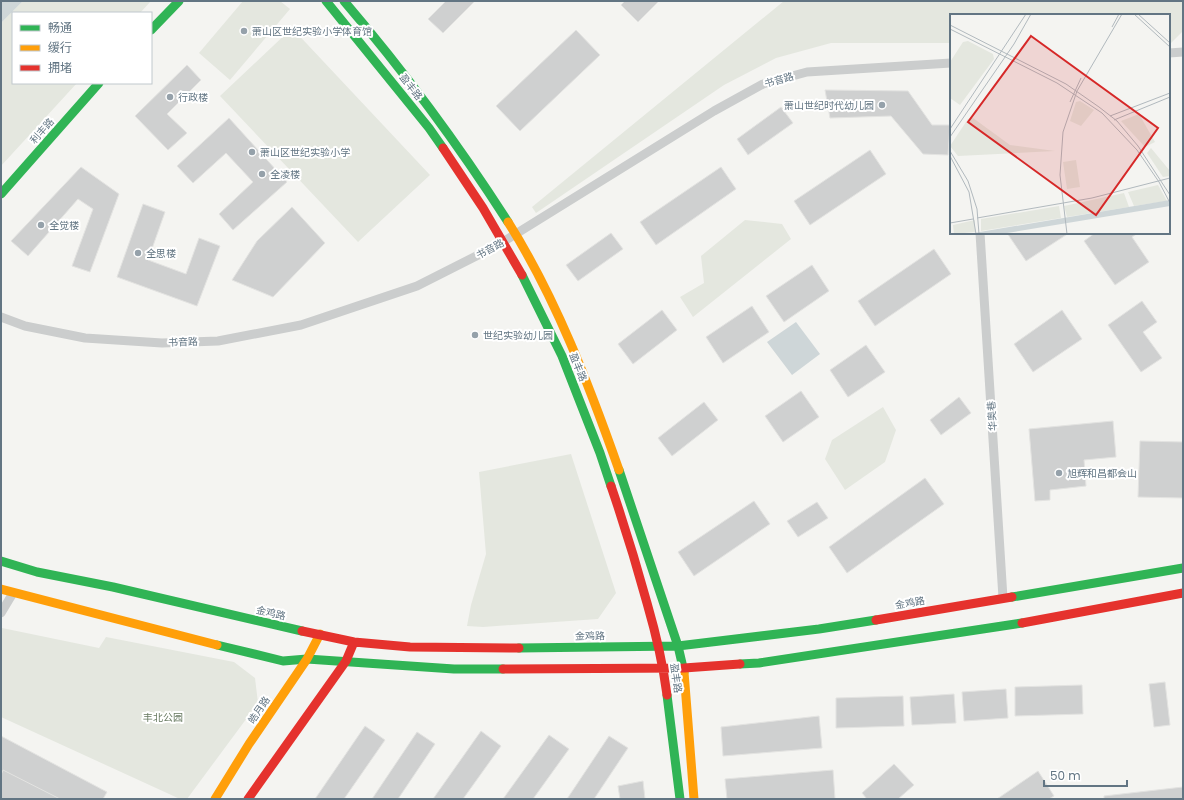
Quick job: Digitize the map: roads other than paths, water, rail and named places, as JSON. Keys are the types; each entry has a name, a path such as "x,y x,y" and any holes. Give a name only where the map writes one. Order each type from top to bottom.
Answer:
{"main road":[{"path":"152,29 179,1"},
{"name":"盈丰路","path":"326,1 429,128 483,208 517,265 562,356 600,453 633,551 659,646 664,668 680,799"},
{"name":"盈丰路","path":"344,1 372,33 434,112 516,234 529,258 572,350 612,449 684,668 694,799"},
{"name":"利丰路","path":"1,194 98,84"},
{"name":"金鸡路","path":"1,560 37,572 113,587 300,631 354,642 410,647 566,648 678,646 819,629 1183,568"},
{"path":"1,589 170,634 283,660 346,660 454,669 684,668 759,663 1046,619 1183,593"},
{"name":"皓月路","path":"214,799 249,744 307,659 320,634"},
{"path":"248,799 346,660 354,642"}],"street":[{"path":"1170,53 1183,52"},
{"name":"书音路","path":"1,317 25,326 85,338 162,343 218,341 302,326 417,286 503,242 709,114 763,84 807,72 950,63"},
{"name":"华奥巷","path":"980,234 1003,598"},
{"path":"1,614 13,593"}],"place":[{"name":"萧山区世纪实验小学体育馆","path":"244,31"},
{"name":"行政楼","path":"170,97"},
{"name":"萧山世纪时代幼儿园","path":"882,105"},
{"name":"萧山区世纪实验小学","path":"252,152"},
{"name":"全凌楼","path":"262,174"},
{"name":"全觉楼","path":"41,225"},
{"name":"全思楼","path":"138,253"},
{"name":"世纪实验幼儿园","path":"475,335"},
{"name":"旭辉和昌都会山","path":"1059,473"}],"park label":[{"name":"丰北公园","path":"163,717"}]}
